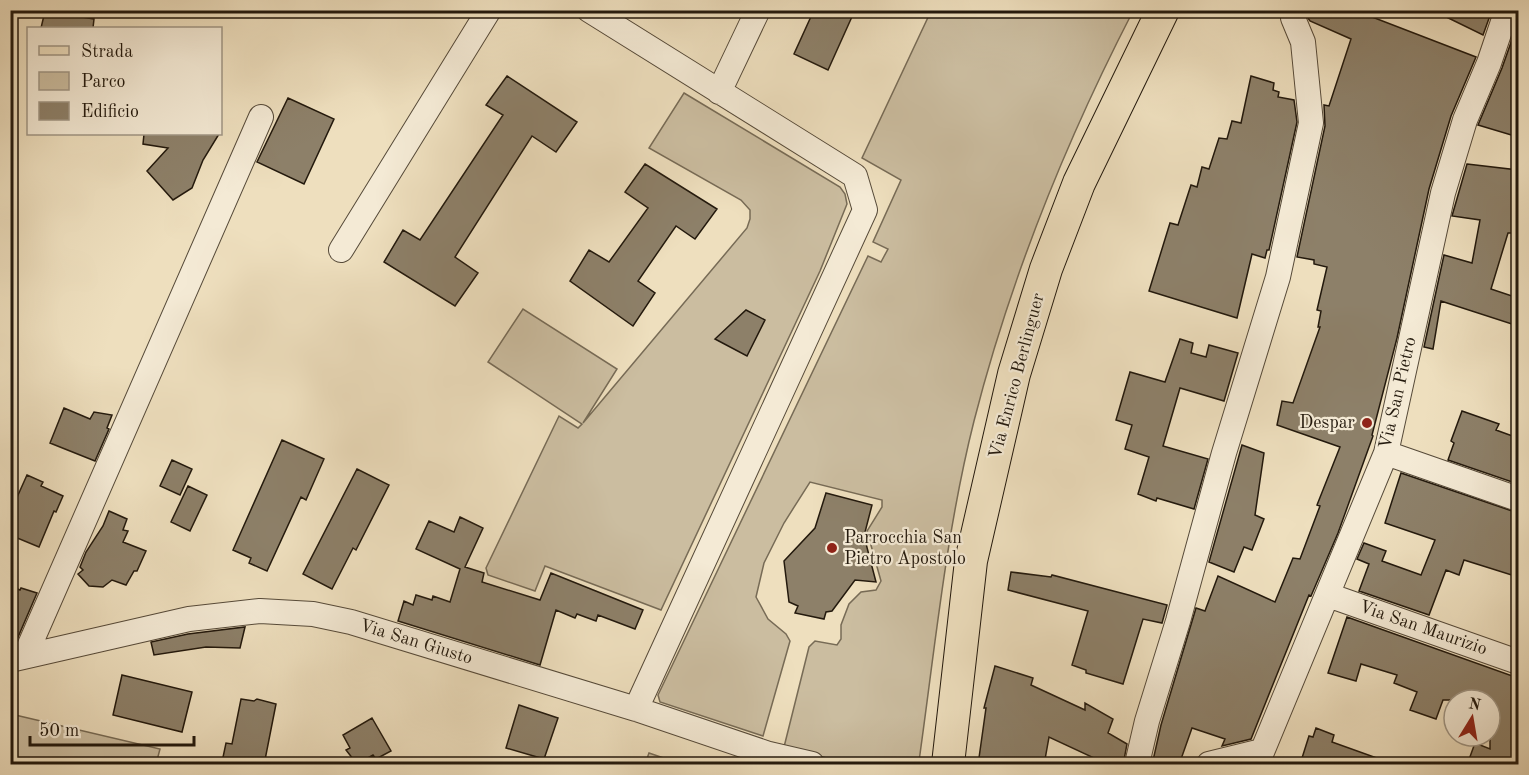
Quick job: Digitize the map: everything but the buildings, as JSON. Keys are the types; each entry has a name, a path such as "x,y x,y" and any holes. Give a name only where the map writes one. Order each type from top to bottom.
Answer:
{"main road":[{"name":"Via Enrico Berlinguer","path":"948,765 971,561 1014,374 1046,269 1079,183 1163,10"}],"street":[{"path":"340,250 489,10"},
{"path":"589,10 855,176 865,210 636,709"},
{"path":"719,92 758,10"},
{"path":"1137,765 1147,721 1178,621 1224,453 1278,277 1311,123 1303,42 1293,18 1296,10"},
{"name":"Via San Pietro","path":"1260,758 1357,526 1376,472 1386,453 1443,193 1466,120 1507,10"},
{"path":"18,658 261,117"},
{"path":"1386,453 1518,500"},
{"name":"Via San Maurizio","path":"1328,595 1518,662"},
{"name":"Via San Giusto","path":"18,658 189,619 260,611 313,614 351,622 812,765"},
{"path":"1209,765 1260,758"}],"green space":[{"path":"931,11 1133,11 1085,109 1042,211 988,368 956,505 919,761 917,764 842,764 784,747 809,647 815,641 837,645 841,639 841,625 849,604 861,592 876,590 881,581 867,531 882,507 882,500 810,482 784,523 764,563 756,597 768,619 786,634 790,641 763,736 660,702 658,695 868,256 881,262 888,249 873,242 901,180 862,158"},
{"path":"684,93 840,187 845,194 847,204 820,271 661,610 545,566 535,591 488,575 486,568 559,416 578,428 582,424 488,362 523,309 617,369 583,423 747,228 750,210 741,200 649,148"},
{"path":"11,714 160,749 156,764 11,764"},
{"path":"649,753 681,764 645,764"}],"place":[{"name":"Despar","path":"1367,423"},
{"name":"Parrocchia San Pietro Apostolo","path":"832,548"}]}
